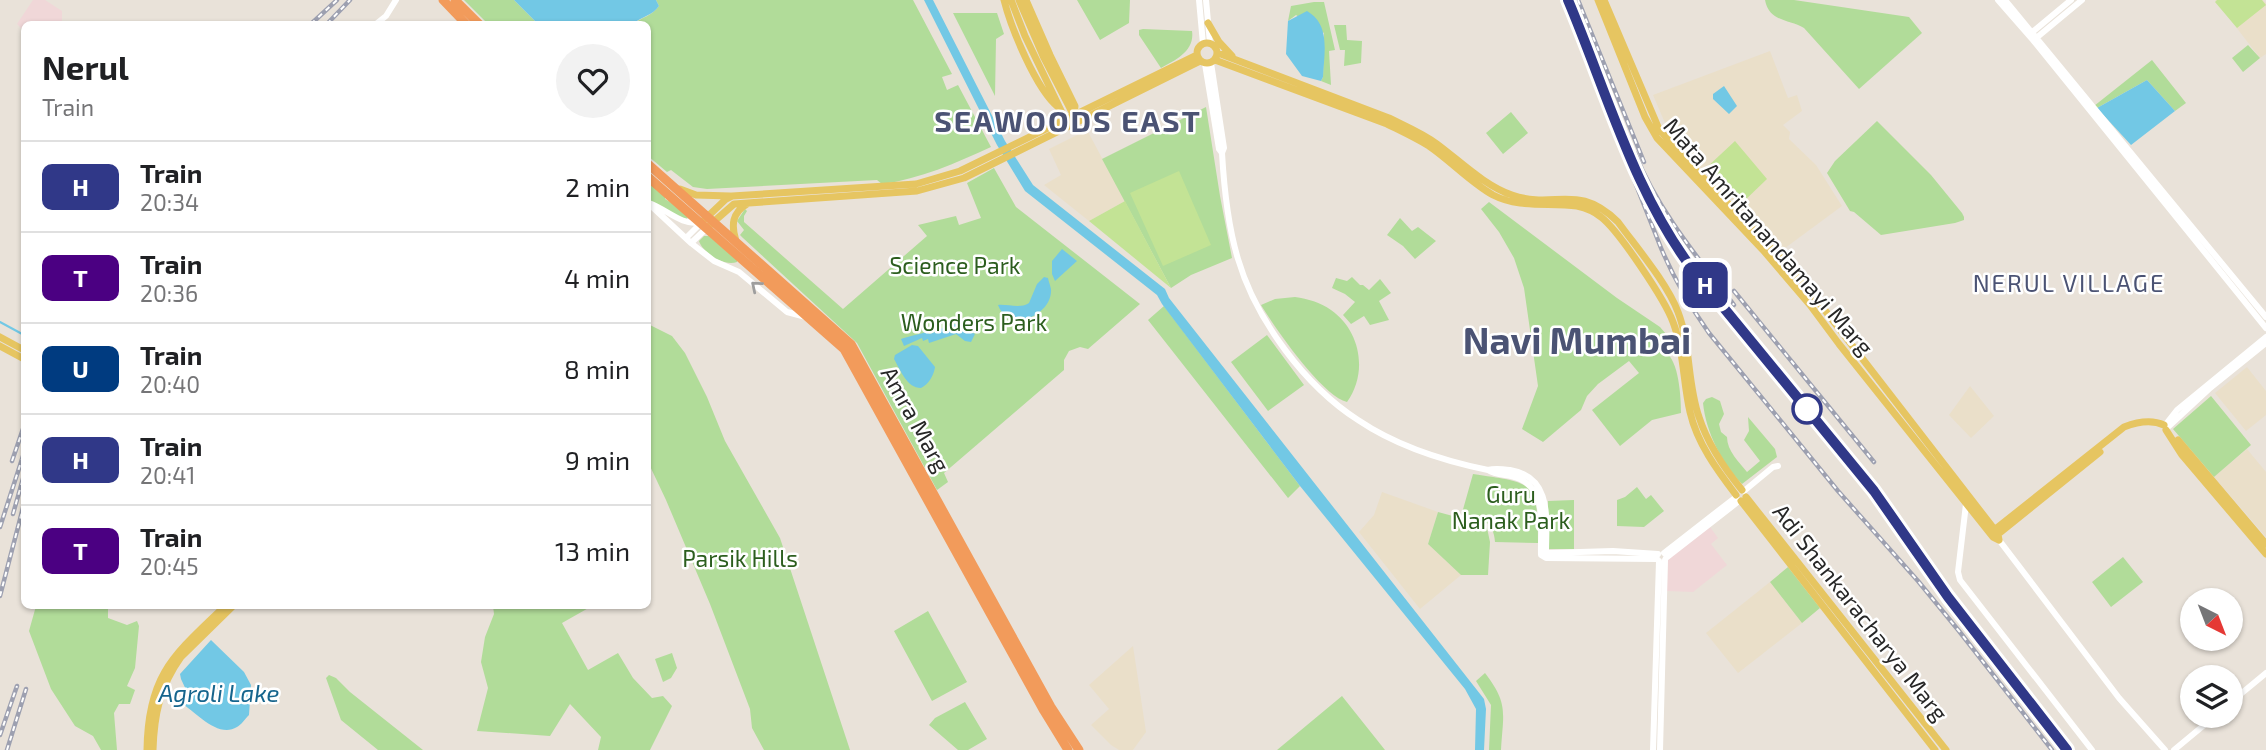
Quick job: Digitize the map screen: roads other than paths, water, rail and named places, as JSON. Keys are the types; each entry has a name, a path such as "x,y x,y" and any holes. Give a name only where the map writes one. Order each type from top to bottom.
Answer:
{"highway":[{"path":"443,0 463,21"},
{"path":"455,0 475,21"},
{"name":"Amra Marg","path":"651,167 707,223 838,342 850,357 1068,750"},
{"name":"Amra Marg","path":"651,179 707,223 737,242 844,336 857,352 1051,706 1079,750"}],"main road":[{"path":"1004,0 1018,38 1045,93 1071,121"},
{"name":"Mata Amritanandamayi Marg","path":"1598,0 1645,117 1657,138 1763,250 1810,305 1966,504 1995,535"},
{"name":"Mata Amritanandamayi Marg","path":"1604,0 1659,129 1791,270 1995,535"},
{"path":"1018,2 1032,53 1061,110"},
{"path":"1018,2 1050,55 1075,106 1071,121"},
{"path":"1208,23 1219,42 1238,61"},
{"path":"707,223 730,205 917,191 964,178 1014,148 1208,59 1216,47 1206,43 1199,47 1208,59"},
{"name":"Adi Shankaracharya Marg","path":"1208,59 1238,61 1389,118 1433,141 1495,192"},
{"name":"Adi Shankaracharya Marg","path":"1208,59 1409,134 1495,192 1539,202 1582,200 1597,204 1618,222 1677,309 1683,327 1698,416 1713,449 1741,496 1936,750"},
{"path":"670,184 691,194 732,196 916,184 961,172 1000,156"},
{"path":"707,223 726,199 732,196"},
{"path":"737,242 732,227 735,215 751,202"},
{"path":"0,337 21,348"},
{"path":"0,346 21,357"},
{"path":"1995,535 2120,435 2139,426 2152,425 2166,427 2266,544"},
{"path":"2166,427 2182,455 2266,554"},
{"name":"Adi Shankaracharya Marg","path":"1741,496 1946,750"},
{"path":"147,750 148,722 157,685 176,653 222,609"},
{"path":"153,750 153,722 169,676 181,657 230,609"}],"street":[{"path":"380,21 396,0"},
{"path":"1199,0 1206,43"},
{"path":"1206,0 1206,43"},
{"path":"1998,0 2032,36"},
{"path":"2005,0 2257,311 2266,328"},
{"path":"2032,36 2071,0"},
{"path":"2032,36 2082,0"},
{"path":"1208,59 1237,259 1272,332 1317,387 1354,418 1388,436 1450,461 1523,480 1534,490 1539,502 1541,555 1546,558 1662,558 1741,496 1777,466 1773,467 1741,496"},
{"path":"651,204 662,207 680,221 707,223"},
{"path":"651,206 714,261 739,272 787,312 814,321"},
{"path":"689,241 707,223"},
{"path":"2257,311 2266,317"},
{"path":"2166,427 2177,410 2266,337"},
{"path":"2166,427 2266,343"},
{"path":"1966,504 1958,572 1960,580 2092,750"},
{"name":"Mata Amritanandamayi Marg","path":"1995,535 2119,698 2165,750"},
{"path":"1653,750 1662,558"},
{"path":"1660,750 1662,558"},
{"path":"2243,692 2266,673"},
{"path":"2174,750 2201,728"}],"water":[{"path":"514,0 656,0 659,6 637,21 535,21"},
{"path":"924,0 933,0 1005,141 1033,185 1165,289 1169,298 1484,699 1484,750 1475,750 1476,709 1465,689 1300,486 1157,295 1025,191 997,145"},
{"path":"1307,11 1315,17 1323,32 1325,49 1321,81 1302,76 1286,54 1288,21"},
{"path":"2147,80 2175,111 2131,145 2097,108"},
{"path":"1724,86 1737,106 1729,114 1713,99 1713,94"},
{"path":"1062,249 1077,261 1055,281 1052,261"},
{"path":"1044,277 1048,278 1051,287 1050,298 1045,307 1029,318 1020,320 1004,314 998,305 1018,306 1029,303 1037,284"},
{"path":"955,324 975,334 971,342 956,334 929,343 928,339 923,341 922,338 904,346 901,339 928,331 929,334 941,332 940,329"},
{"path":"912,345 918,346 935,367 931,379 921,388 908,382 894,359 895,355"},
{"name":"Agroli Lake","path":"211,640 244,672 251,685 249,715 230,730 215,727 181,703 188,694 180,674"}],"waterway":[{"path":"0,322 21,333"}],"railway":[{"path":"314,21 337,0"},
{"path":"330,21 350,0"},
{"path":"1563,0 1661,248 1695,313 1838,491 1959,631 2052,750"},
{"path":"1578,0 1644,162"},
{"path":"1635,153 1666,213 1734,305"},
{"path":"1656,214 1672,242 1696,274 1874,491 1948,597 2067,750"},
{"path":"1734,291 1874,462"},
{"path":"12,461 21,435"},
{"path":"0,527 21,462"},
{"path":"13,514 21,486"},
{"path":"0,596 21,516"},
{"path":"0,735 17,686"},
{"path":"7,750 26,689"}],"train":[{"name":"H","path":"1568,0 1648,199 1672,242 1874,491 1948,597 2067,750"}],"district":[{"name":"SEAWOODS EAST","path":"1068,120"},
{"name":"NERUL VILLAGE","path":"2069,282"},
{"name":"Navi Mumbai","path":"1577,339"}],"park label":[{"name":"Science Park","path":"955,265"},
{"name":"Wonders Park","path":"974,322"},
{"name":"Guru Nanak Park","path":"1511,507"},
{"name":"Parsik Hills","path":"740,558"}]}
